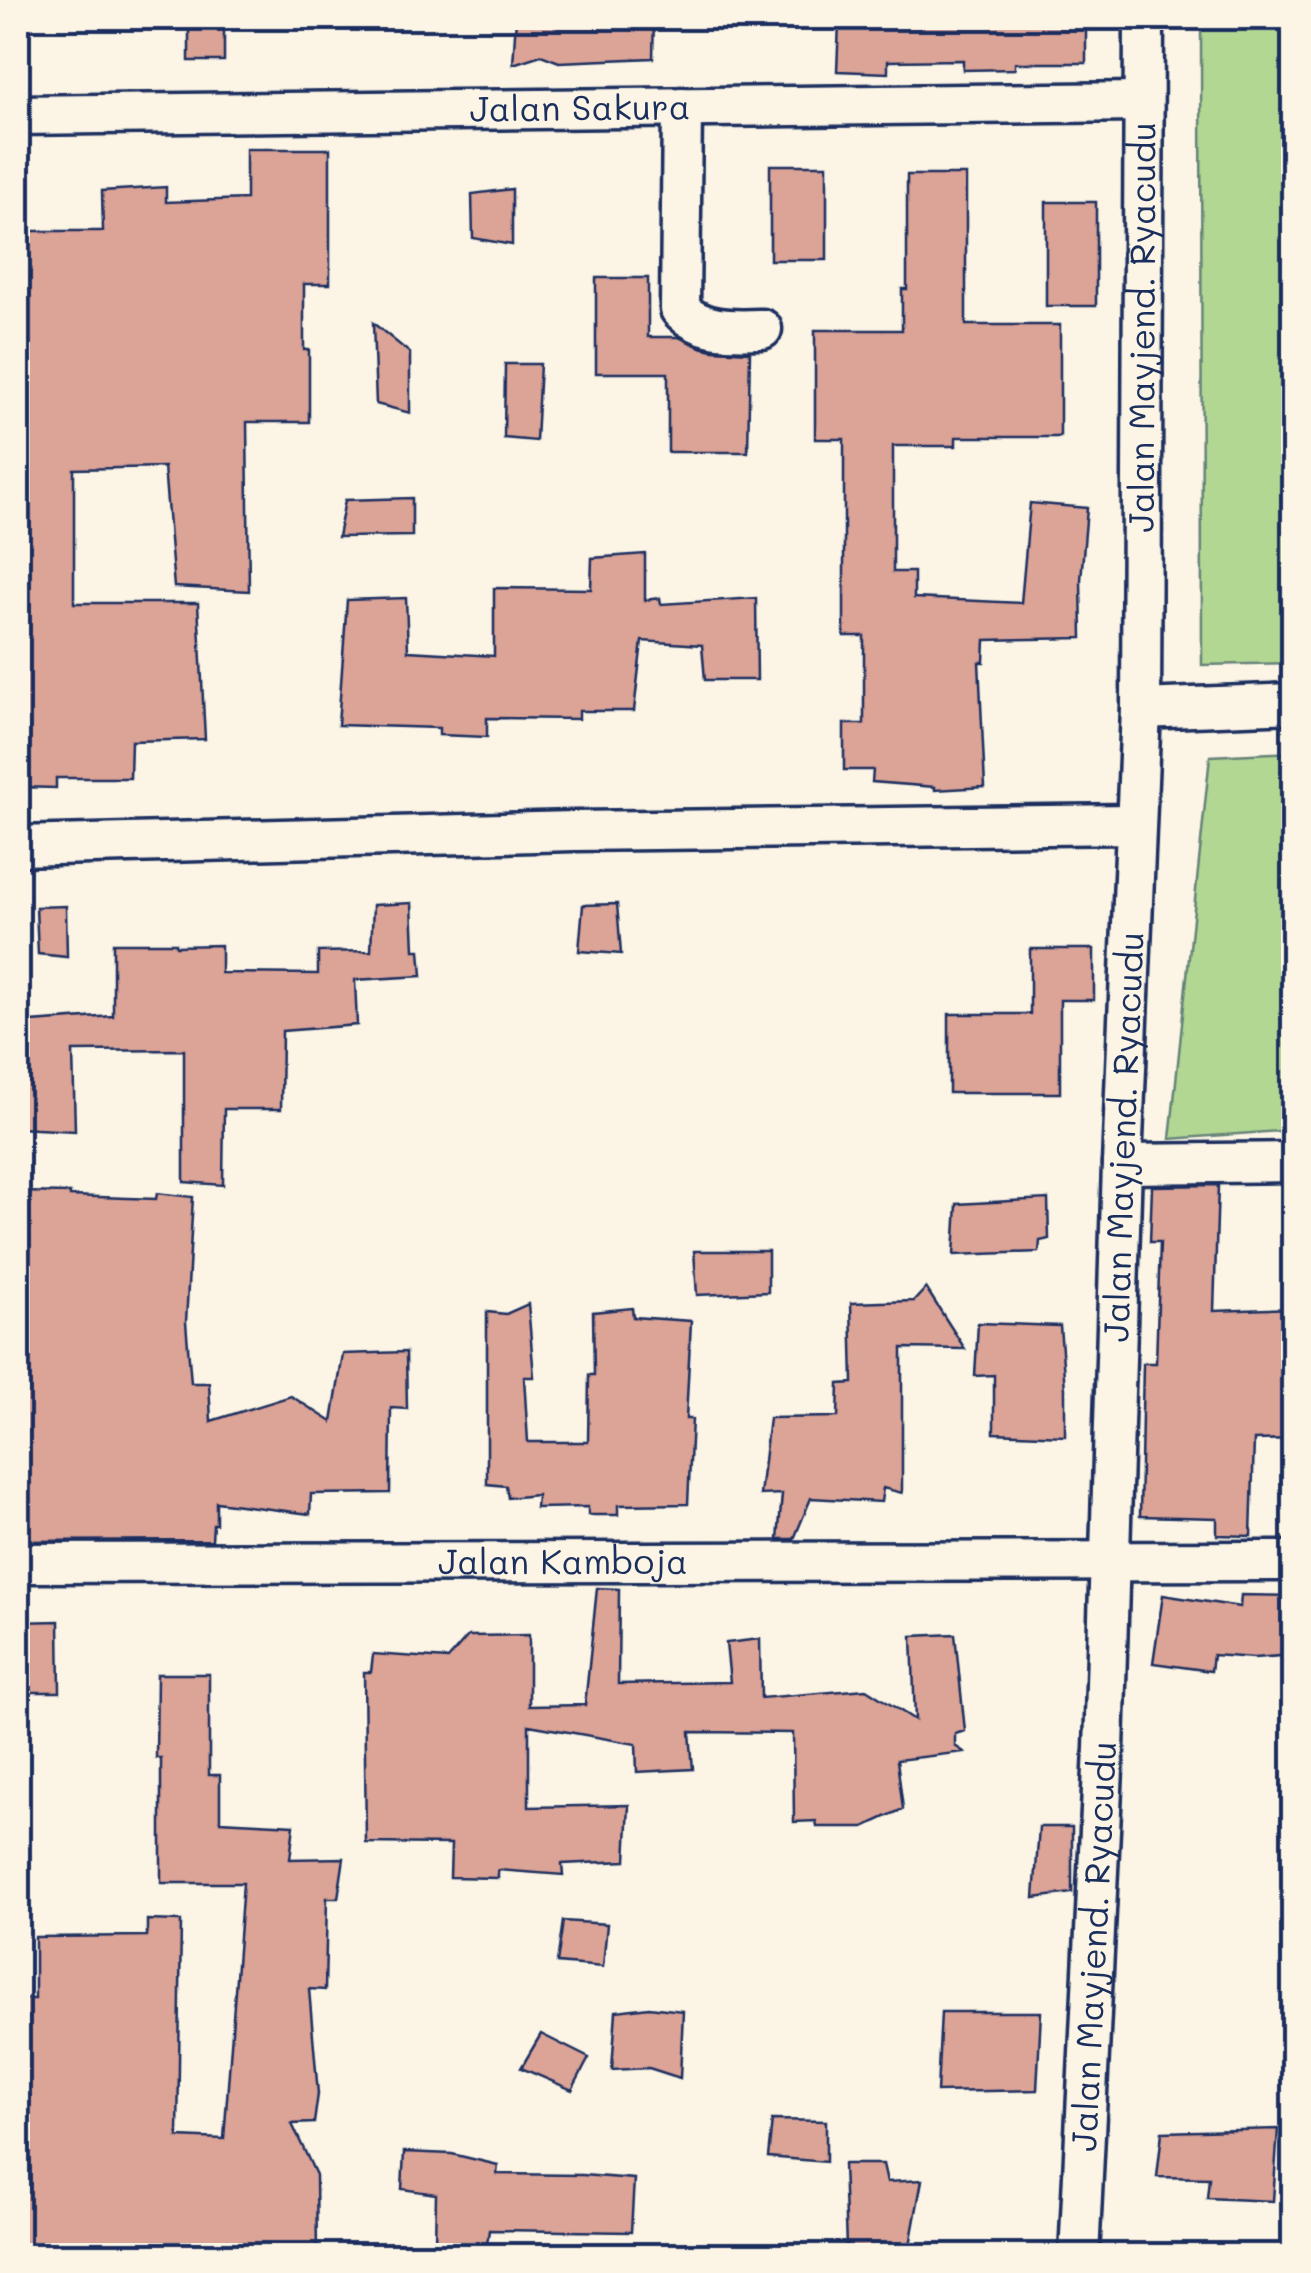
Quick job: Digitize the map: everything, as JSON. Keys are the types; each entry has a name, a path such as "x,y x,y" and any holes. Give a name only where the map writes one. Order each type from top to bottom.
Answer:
{"street":[{"name":"Jalan Mayjend. Ryacudu","path":"1079,2256 1104,1748 1140,710 1144,18"},
{"name":"Jalan Sakura","path":"18,115 1143,102"},
{"path":"682,107 680,309 707,326 762,330"},
{"path":"1140,710 1294,703"},
{"path":"18,846 574,831 1135,824"},
{"path":"1122,1164 1294,1162"},
{"name":"Jalan Kamboja","path":"18,1563 1294,1561"}],"green space":[{"path":"1201,18 1293,18 1293,663 1202,665"},
{"path":"1293,752 1293,1130 1170,1139 1210,756"}],"building":[{"path":"189,18 224,18 224,61 189,61"},
{"path":"516,18 654,18 653,58 559,62 541,55 513,64"},
{"path":"906,18 1086,18 1086,63 1015,63 1015,69 963,70 963,60 888,61 888,73 837,71 839,23 907,25"},
{"path":"246,149 330,149 330,284 304,284 309,422 247,422 249,591 174,587 164,467 74,469 74,603 198,603 205,739 131,741 130,778 56,778 56,788 18,787 18,447 25,448 25,386 18,386 18,231 103,231 102,191 166,187 166,202 246,199"},
{"path":"770,165 827,165 827,260 770,260"},
{"path":"907,175 966,175 966,325 1060,325 1060,437 956,437 956,446 893,446 893,572 914,572 914,598 1021,603 1030,503 1087,508 1081,580 1082,638 985,640 984,662 979,662 985,787 935,790 872,782 873,770 844,770 844,724 864,724 864,636 844,636 844,439 815,439 815,330 902,330 902,289 907,289"},
{"path":"512,189 512,245 473,238 472,194"},
{"path":"1046,202 1096,202 1096,306 1046,306"},
{"path":"596,278 648,278 648,337 679,337 713,350 750,352 748,452 668,452 668,373 596,373"},
{"path":"373,323 410,353 410,413 376,404"},
{"path":"505,364 540,364 536,441 504,438"},
{"path":"412,498 412,536 338,537 345,500"},
{"path":"645,554 645,600 660,598 661,604 756,598 757,680 705,680 702,645 642,641 634,711 579,711 579,719 487,718 487,737 439,735 439,728 338,725 347,600 406,598 408,651 494,656 494,588 591,589 592,558"},
{"path":"412,903 414,950 420,950 422,976 355,980 357,1025 282,1031 281,1109 224,1109 223,1185 184,1182 184,1050 73,1051 75,1131 18,1128 18,1023 113,1016 113,943 221,945 221,973 318,974 318,952 371,951 373,905"},
{"path":"617,904 621,954 579,951 583,905"},
{"path":"66,906 67,957 38,954 36,907"},
{"path":"1030,949 1094,949 1094,1000 1060,1000 1060,1093 949,1093 949,1014 1030,1014"},
{"path":"1218,1185 1214,1311 1294,1308 1294,1439 1254,1440 1251,1536 1217,1535 1217,1518 1140,1516 1143,1363 1156,1363 1160,1242 1150,1242 1152,1186"},
{"path":"18,1192 156,1199 157,1193 193,1197 186,1322 191,1383 209,1383 211,1421 291,1396 332,1422 343,1354 406,1352 407,1409 391,1408 390,1493 311,1494 310,1514 216,1502 212,1540 18,1541"},
{"path":"1048,1199 1049,1239 1040,1241 1039,1252 954,1255 957,1204"},
{"path":"694,1251 768,1251 768,1292 697,1295"},
{"path":"926,1288 965,1349 902,1348 902,1493 883,1488 881,1502 811,1498 794,1539 778,1539 782,1494 760,1495 769,1418 838,1417 839,1384 853,1383 851,1303 914,1301"},
{"path":"528,1304 534,1377 524,1377 528,1442 588,1442 589,1375 594,1375 593,1312 632,1308 633,1317 691,1321 686,1419 692,1419 688,1504 618,1505 618,1515 588,1515 588,1507 536,1508 537,1495 508,1498 506,1486 487,1484 487,1312 506,1314"},
{"path":"978,1323 1060,1326 1065,1436 994,1433 994,1375 975,1376"},
{"path":"597,1588 619,1589 618,1684 730,1682 726,1643 760,1639 761,1698 866,1689 915,1720 912,1636 955,1634 965,1731 955,1734 955,1746 964,1752 897,1760 903,1809 864,1827 817,1827 816,1821 794,1822 793,1733 690,1732 693,1769 637,1772 636,1744 529,1725 529,1807 629,1805 626,1861 562,1864 563,1875 498,1870 498,1878 450,1877 451,1844 366,1843 364,1672 371,1672 373,1654 448,1659 468,1636 529,1635 529,1706 585,1705"},
{"path":"1163,1595 1240,1607 1241,1595 1294,1596 1294,1655 1213,1655 1211,1671 1153,1663"},
{"path":"59,1621 60,1692 18,1692 18,1622"},
{"path":"157,1674 209,1674 209,1775 220,1775 220,1821 294,1825 290,1859 344,1858 338,1898 327,1898 325,1990 309,1989 318,2094 314,2123 292,2124 316,2175 317,2254 218,2241 218,2256 18,2256 18,1999 35,1999 35,1937 147,1936 147,1920 181,1921 178,2137 224,2139 243,1883 161,1883"},
{"path":"1039,1827 1072,1827 1072,1893 1034,1898"},
{"path":"563,1921 607,1924 603,1967 557,1963"},
{"path":"649,2007 683,2011 680,2078 649,2068 612,2070 616,2011"},
{"path":"941,2012 1041,2012 1037,2090 937,2092"},
{"path":"541,2034 589,2058 572,2090 521,2068"},
{"path":"772,2120 826,2121 826,2162 768,2157"},
{"path":"1278,2129 1273,2201 1207,2198 1209,2178 1157,2177 1162,2132"},
{"path":"404,2152 452,2154 498,2165 497,2174 634,2179 631,2232 489,2230 487,2244 435,2244 436,2194 402,2189"},
{"path":"843,2164 883,2164 887,2182 922,2180 909,2251 846,2247"}]}
